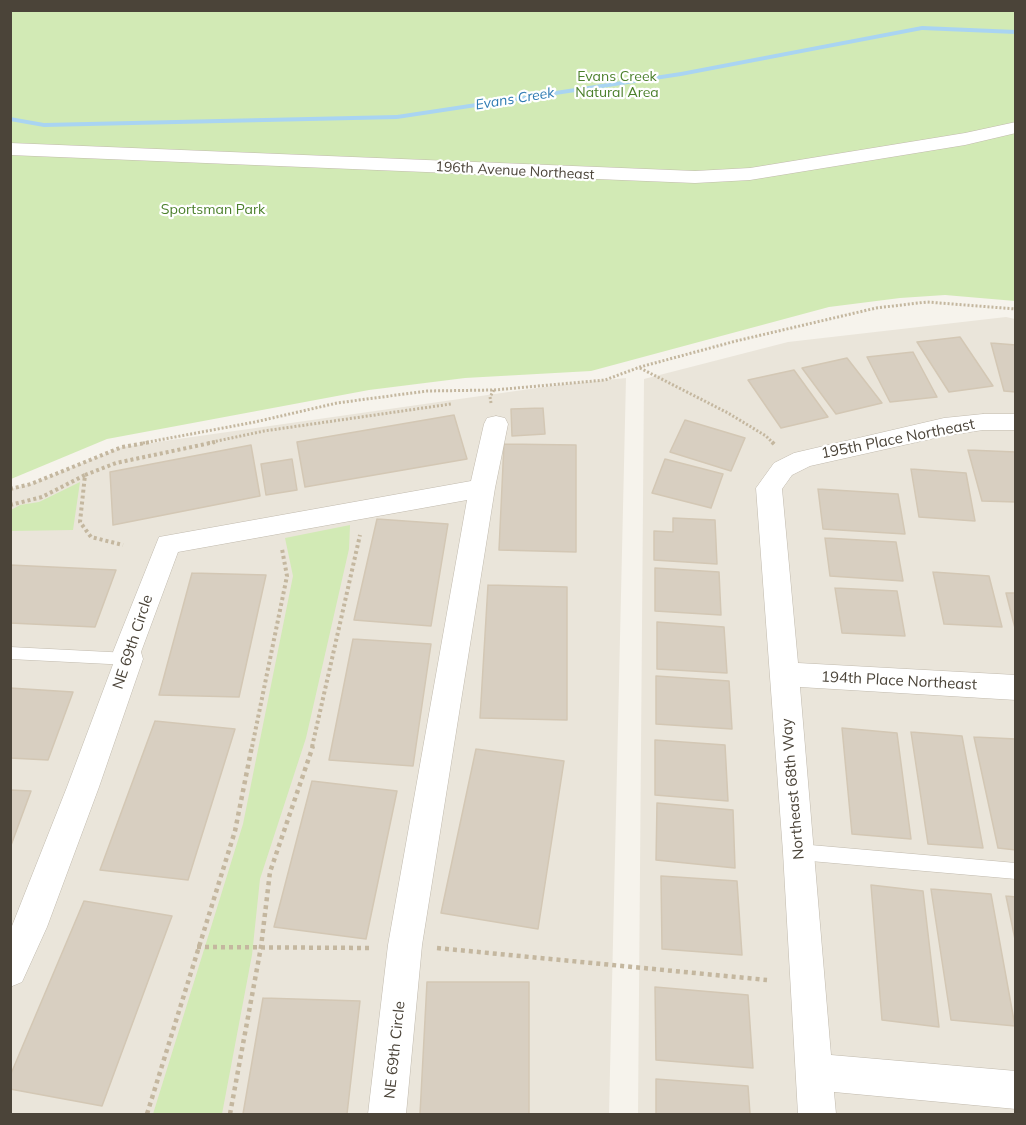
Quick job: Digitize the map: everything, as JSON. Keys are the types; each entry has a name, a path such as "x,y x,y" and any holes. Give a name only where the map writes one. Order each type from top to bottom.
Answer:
{"street":[{"name":"196th Avenue Northeast","path":"10,149 695,177 750,174 965,139 1016,127"},
{"name":"195th Place Northeast","path":"779,458 803,459 944,427 983,422 1016,422"},
{"name":"NE 69th Circle","path":"387,1114 405,945 482,488 496,424"},
{"name":"Northeast 68th Way","path":"779,458 769,488 768,504 799,852 817,1114"},
{"name":"NE 69th Circle","path":"10,970 20,926 129,659 127,652 168,544 482,488"},
{"name":"194th Place Northeast","path":"783,674 1016,688"},
{"path":"813,1072 1016,1090"}],"lane":[{"path":"10,653 129,659"},
{"path":"799,852 1016,871"}],"path":[{"path":"10,489 31,484 122,447 255,422 337,403 427,391 494,390 605,380 736,341 876,308 927,302 1016,309"},
{"path":"639,368 728,412 766,436 779,458"},
{"path":"10,505 42,497 85,475 116,463 264,430 452,404"},
{"path":"85,475 80,522 91,537 123,545"},
{"path":"230,1114 261,947 270,872 293,800 312,753 365,508"},
{"path":"147,1114 197,947 235,831 287,576 278,523"},
{"path":"197,947 354,950 405,945 767,980"}],"shaded area":[{"path":"1006,317 1015,319 1015,1114 638,1114 644,379 788,342"},
{"path":"626,378 609,1114 11,1114 10,489 31,484 122,447 558,385"}],"green space":[{"name":"Sportsman Park","path":"10,11 1015,11 1015,301 945,295 829,307 591,371 465,378 369,390 107,439 11,479"},
{"path":"80,482 73,530 11,531 11,510 20,505 39,502"},
{"path":"350,525 349,549 306,738 260,879 252,955 222,1114 153,1114 243,824 293,576 285,538"}],"building":[{"path":"960,337 993,386 949,392 917,342"},
{"path":"991,343 1016,345 1016,392 1004,391"},
{"path":"913,352 937,397 890,402 867,357"},
{"path":"847,358 882,403 836,414 802,368"},
{"path":"794,370 828,417 781,428 748,380"},
{"path":"543,408 545,434 512,436 511,409"},
{"path":"454,415 467,459 305,487 297,442"},
{"path":"685,420 745,438 731,471 670,452"},
{"path":"504,444 576,445 576,552 499,550"},
{"path":"251,445 260,496 113,525 110,472"},
{"path":"968,450 1016,452 1016,502 982,501"},
{"path":"292,459 297,490 266,495 261,464"},
{"path":"665,459 723,474 711,508 652,493"},
{"path":"911,469 966,473 975,521 919,517"},
{"path":"818,489 898,494 905,534 823,529"},
{"path":"673,518 715,520 717,564 654,560 654,531 673,532"},
{"path":"377,519 448,524 431,626 354,620"},
{"path":"825,538 896,542 903,581 830,576"},
{"path":"10,565 116,570 95,627 10,623"},
{"path":"655,568 719,572 721,615 655,611"},
{"path":"933,572 989,576 1002,627 944,624"},
{"path":"192,573 266,575 239,697 159,695"},
{"path":"488,585 567,587 567,720 480,718"},
{"path":"835,588 897,591 905,636 842,633"},
{"path":"1006,593 1016,593 1016,632"},
{"path":"657,622 724,627 727,673 657,669"},
{"path":"353,639 431,644 413,766 329,760"},
{"path":"656,676 729,681 732,729 656,724"},
{"path":"10,688 73,692 48,760 10,758"},
{"path":"155,721 235,729 188,880 100,870"},
{"path":"842,728 897,733 911,839 852,834"},
{"path":"911,732 962,736 983,848 928,844"},
{"path":"974,737 1016,739 1016,850 998,848"},
{"path":"655,740 725,745 728,801 655,795"},
{"path":"476,749 564,761 538,929 441,913"},
{"path":"312,781 397,791 366,939 274,927"},
{"path":"10,790 31,791 10,848"},
{"path":"657,803 733,810 735,868 656,860"},
{"path":"661,876 737,881 742,955 662,949"},
{"path":"871,885 923,891 939,1027 882,1020"},
{"path":"931,889 991,894 1015,1026 951,1020"},
{"path":"1006,896 1016,897 1016,944"},
{"path":"84,901 172,916 102,1106 10,1089 10,1076"},
{"path":"427,982 529,982 529,1114 420,1114"},
{"path":"655,987 748,995 753,1068 656,1060"},
{"path":"263,998 360,1001 347,1114 243,1114"},
{"path":"656,1079 748,1086 750,1114 656,1114"}],"waterway":[{"name":"Evans Creek","path":"10,119 44,125 397,117 681,74 922,28 1016,32"}],"park label":[{"name":"Evans Creek Natural Area","path":"617,86"}]}
